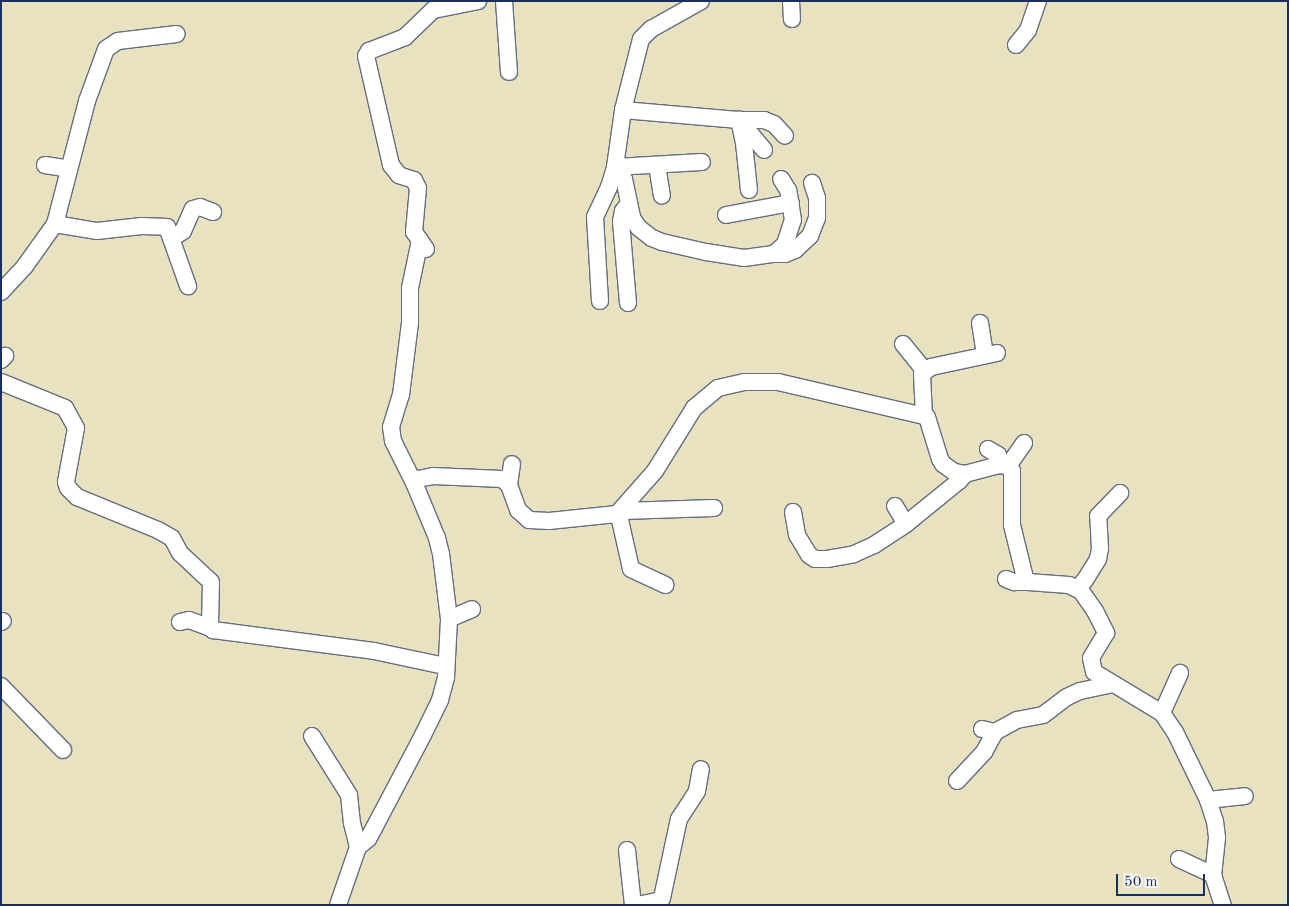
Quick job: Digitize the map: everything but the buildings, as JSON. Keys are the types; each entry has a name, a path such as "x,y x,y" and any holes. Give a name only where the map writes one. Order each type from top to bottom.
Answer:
{"street":[{"path":"338,905 358,847 371,834 440,700 446,677 445,666 449,619 439,546 415,485 393,441 391,427 401,395 410,323 410,288 423,244 414,232 418,188 414,180 399,175 391,164 366,56 369,51 405,37 433,10 478,1"},
{"path":"504,1 509,72"},
{"path":"600,301 595,217 609,187 623,110 641,39 651,29 682,6 702,1"},
{"path":"791,1 792,19"},
{"path":"1016,45 1028,30 1038,1"},
{"path":"1,292 25,266 56,224 87,101 106,49 118,41 177,34"},
{"path":"623,110 739,120 764,120 774,124 785,136"},
{"path":"739,120 764,150"},
{"path":"739,120 744,143 749,190"},
{"path":"614,167 702,162"},
{"path":"45,165 69,169"},
{"path":"657,165 662,196"},
{"path":"614,167 624,179 632,218 639,228 662,242 744,258 785,254 795,250 810,236 817,218 817,198 812,183"},
{"path":"774,254 785,244 793,220 788,190 781,179"},
{"path":"628,303 621,221 623,211 629,203"},
{"path":"726,215 791,203"},
{"path":"172,238 184,231 193,209 200,207 213,212"},
{"path":"56,224 98,231 136,226 164,226 169,229 188,286"},
{"path":"924,370 991,353 980,323"},
{"path":"903,344 924,370"},
{"path":"924,370 921,380 924,416"},
{"path":"1,382 65,408 76,428 66,482 68,488 77,498 158,530 172,538 180,554 211,582 211,628"},
{"path":"666,585 631,569 619,512 655,471 694,408 718,388 744,382 778,382 927,417 943,464 954,472 964,474 1003,466 1024,443"},
{"path":"988,449 998,455 1003,466 1013,475 1012,525 1022,570 1028,582"},
{"path":"512,464 509,485 518,510 528,520 539,522 619,512 714,508"},
{"path":"793,512 801,544 809,555 815,559 827,559 854,554 874,545 906,524 959,481 964,474"},
{"path":"415,485 418,479 433,476 459,478 498,477 509,485"},
{"path":"1078,588 1098,559 1100,549 1098,516 1120,493"},
{"path":"895,506 906,524"},
{"path":"1006,579 1014,582 1069,585 1078,588 1095,611 1106,634 1092,658 1092,668 1112,684 1162,713 1188,755 1208,800 1216,828 1213,875 1223,905"},
{"path":"449,619 472,609"},
{"path":"180,622 189,620 211,628 374,652 445,666"},
{"path":"1162,713 1180,673"},
{"path":"957,781 984,752 989,730 1017,720 1043,715 1067,697 1080,691 1112,684"},
{"path":"1,686 63,750"},
{"path":"312,736 349,795 358,847"},
{"path":"637,905 657,901 662,898 679,819 697,792 701,769"},
{"path":"1208,800 1245,796"},
{"path":"627,850 633,905"},
{"path":"1179,860 1213,875"}]}
